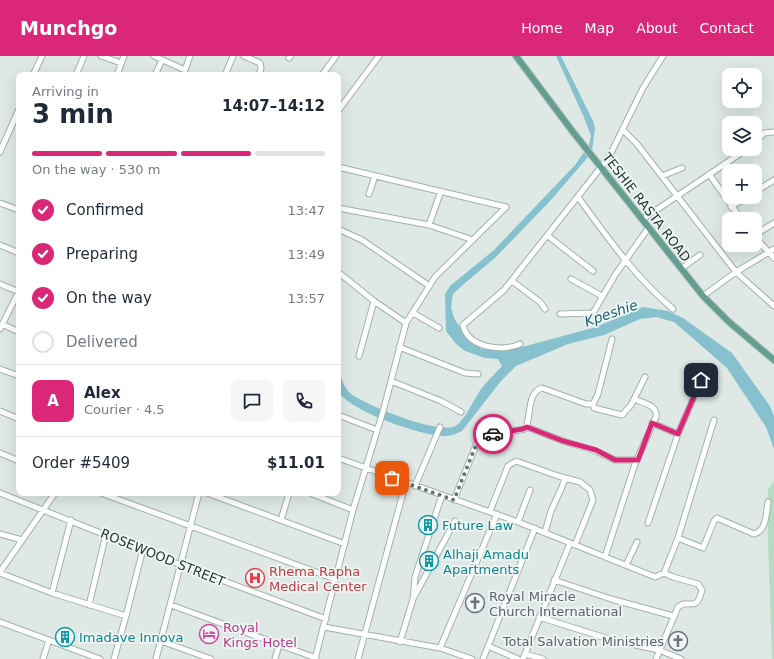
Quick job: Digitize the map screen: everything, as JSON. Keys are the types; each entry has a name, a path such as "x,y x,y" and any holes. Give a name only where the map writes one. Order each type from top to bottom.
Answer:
{"main road":[{"name":"TESHIE RASTA ROAD","path":"516,56 586,148 703,296 729,322 774,360"}],"street":[{"path":"34,72 42,56"},
{"path":"77,72 84,56"},
{"path":"102,56 121,63"},
{"path":"118,72 124,56"},
{"path":"154,56 185,70 190,56"},
{"path":"225,72 233,56"},
{"path":"244,56 260,63 260,72"},
{"path":"324,72 336,56"},
{"path":"341,107 380,56"},
{"path":"520,344 509,348 485,346 468,334 463,325 504,290 609,157 643,88 663,56"},
{"path":"156,72 162,60"},
{"path":"0,152 16,116"},
{"path":"623,130 637,144 736,272 774,306"},
{"path":"762,135 764,133 774,132"},
{"path":"643,219 736,156"},
{"path":"171,605 315,658 353,510 376,430 384,408 398,347 406,322 413,313 428,285 506,207 341,168"},
{"path":"662,176 682,168"},
{"path":"709,174 736,212"},
{"path":"369,194 375,176"},
{"path":"762,188 774,180"},
{"path":"429,225 441,191"},
{"path":"578,197 625,260 660,299 672,310"},
{"path":"0,203 16,209"},
{"path":"732,207 736,204"},
{"path":"341,209 429,225 473,240"},
{"path":"762,231 774,223"},
{"path":"560,314 593,313 625,260 649,227"},
{"path":"341,230 362,240 428,285"},
{"path":"548,236 593,271"},
{"path":"0,245 16,252"},
{"path":"762,245 774,258"},
{"path":"703,296 736,272 774,249"},
{"path":"682,268 700,255"},
{"path":"341,274 374,301 406,322"},
{"path":"571,279 602,296"},
{"path":"512,280 540,302 545,309"},
{"path":"0,284 16,290"},
{"path":"16,297 1,327 16,331"},
{"path":"359,356 374,301"},
{"path":"413,313 439,328"},
{"path":"593,404 598,394 612,339"},
{"path":"398,347 465,373 478,374"},
{"path":"0,368 16,375"},
{"path":"593,404 594,408 622,415 626,412 634,399 645,377"},
{"path":"648,523 678,434 701,380"},
{"path":"391,381 441,401 461,412"},
{"path":"527,427 532,396 537,390 542,388 586,404 593,404"},
{"path":"605,557 638,460 652,423 656,417 655,410 634,399"},
{"path":"0,411 16,418"},
{"path":"341,416 376,430"},
{"path":"341,459 454,500 490,511 655,577 664,573 678,538 714,420"},
{"path":"652,423 678,434"},
{"path":"415,486 440,427"},
{"path":"454,500 478,440 484,436 527,427 563,441 596,450 615,460 638,460"},
{"path":"0,453 16,460"},
{"path":"490,511 508,466 512,462 516,461 583,483 593,495 593,500 554,580 524,656 543,659"},
{"path":"545,532 551,511 565,478"},
{"path":"358,659 406,482"},
{"path":"518,522 530,490"},
{"name":"ROSEWOOD STREET","path":"0,493 181,565 326,619"},
{"path":"413,599 415,577 442,495"},
{"path":"53,496 0,573 52,593 126,616"},
{"path":"109,496 335,579"},
{"path":"156,659 198,496"},
{"path":"215,496 344,544"},
{"path":"281,520 288,496"},
{"path":"318,496 353,510"},
{"path":"678,538 703,548 714,521 718,518 754,534 757,533 763,527 768,502"},
{"path":"440,648 497,514"},
{"path":"52,593 71,520"},
{"path":"400,642 413,599 455,521"},
{"path":"482,659 535,528"},
{"path":"0,534 22,540"},
{"path":"89,604 106,534"},
{"path":"626,565 638,542"},
{"path":"114,659 143,549"},
{"path":"656,659 673,616 680,605 697,603 700,600 702,590 698,584 664,573"},
{"path":"554,580 611,599 673,616"},
{"path":"539,617 612,640 659,650 681,659"},
{"path":"0,622 100,659"},
{"path":"324,627 400,642 440,648 472,659"},
{"path":"43,659 49,640"},
{"path":"161,641 211,659"},
{"path":"275,659 279,645"},
{"path":"488,646 518,659"}],"green space":[{"path":"774,481 774,659 772,659 767,512 768,489"}],"water":[{"path":"556,56 561,56 593,121 595,128 592,151 551,200 495,258 453,294 451,307 454,318 467,339 482,349 511,350 596,327 643,307 668,311 683,318 732,353 770,406 774,416 774,449 766,427 727,368 674,322 656,317 640,319 604,335 568,344 516,366 501,381 462,431 451,435 433,435 389,422 359,408 341,395 341,376 346,388 351,394 387,412 436,427 449,428 460,422 481,389 502,366 498,359 485,358 465,351 456,344 446,331 445,294 450,286 494,250 575,165 589,145 591,136"}],"way so far":[{"path":"392,478 454,500 478,440 484,436 493,434"}],"place":[{"name":"Future Law","path":"428,525"},
{"name":"Alhaji Amadu Apartments","path":"429,561"},
{"name":"Rhema Rapha Medical Center","path":"255,578"},
{"name":"Royal Miracle Church International","path":"475,603"},
{"name":"Royal Kings Hotel","path":"209,634"},
{"name":"Imadave Innova","path":"65,637"},
{"name":"Total Salvation Ministries","path":"678,641"}],"route":[{"path":"493,434 525,429 527,427 563,441 596,450 615,460 638,460 652,423 677,432 678,434 701,380"}],"water label":[{"name":"Kpeshie","path":"611,313"}]}
